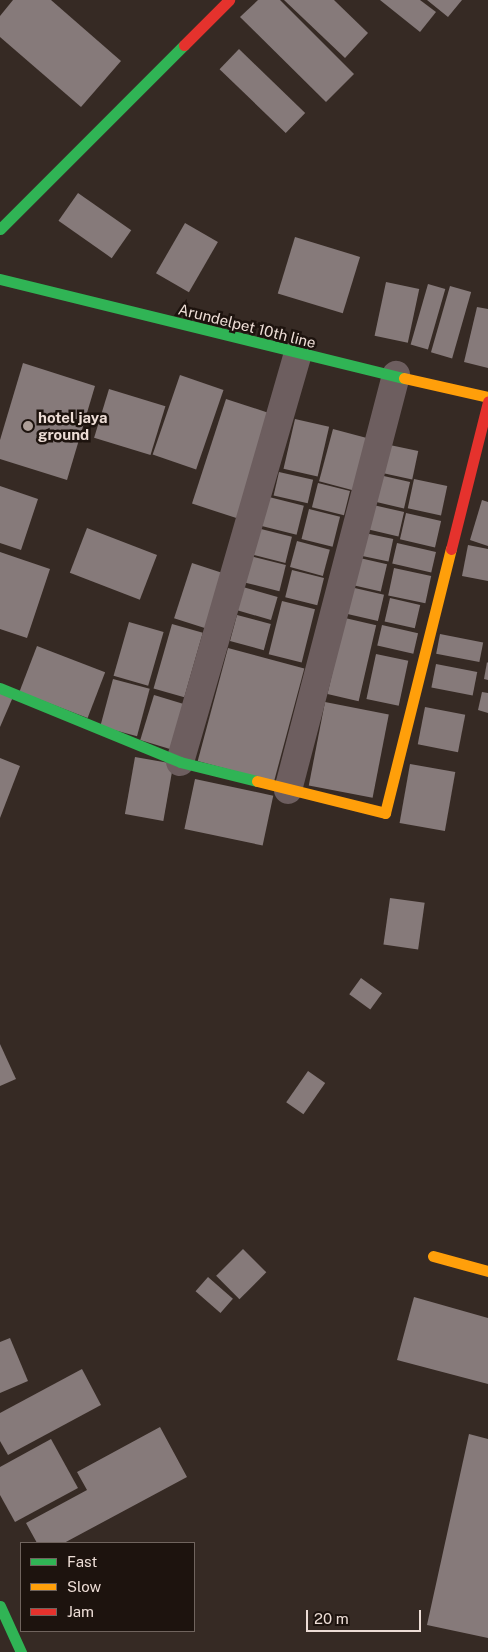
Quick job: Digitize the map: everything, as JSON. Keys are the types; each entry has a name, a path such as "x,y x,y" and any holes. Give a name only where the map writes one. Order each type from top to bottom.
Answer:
{"street":[{"path":"0,229 230,0"},
{"name":"Arundelpet 10th line","path":"0,280 298,354 488,397"},
{"path":"180,762 298,354"},
{"path":"288,790 396,375"},
{"path":"0,688 180,762 385,813 488,402"},
{"path":"433,1256 488,1271"},
{"path":"0,1606 21,1652"}],"building":[{"path":"13,0 51,0 121,61 81,107 0,37 0,16"},
{"path":"258,0 280,0 354,74 326,102 240,17"},
{"path":"284,0 334,0 368,33 345,58"},
{"path":"380,0 420,0 436,12 420,32"},
{"path":"427,0 462,0 448,17"},
{"path":"239,49 305,113 286,133 220,69"},
{"path":"78,193 131,230 112,258 58,221"},
{"path":"185,223 218,242 189,292 156,273"},
{"path":"295,237 360,257 343,313 278,293"},
{"path":"386,282 419,289 408,343 375,336"},
{"path":"428,284 445,289 428,350 411,345"},
{"path":"450,286 471,292 452,358 431,352"},
{"path":"477,307 488,309 488,368 464,362"},
{"path":"23,363 95,386 67,480 0,459 0,440"},
{"path":"180,375 223,390 196,469 153,454"},
{"path":"109,389 165,406 151,455 94,438"},
{"path":"226,399 273,414 239,519 192,504"},
{"path":"295,419 329,427 318,477 284,469"},
{"path":"333,429 367,438 353,490 319,481"},
{"path":"385,444 418,451 412,479 379,472"},
{"path":"279,472 313,480 308,503 274,495"},
{"path":"375,474 410,482 404,508 369,500"},
{"path":"414,479 447,486 441,515 408,508"},
{"path":"318,483 350,491 344,515 312,507"},
{"path":"0,486 38,499 21,550 0,543"},
{"path":"265,496 304,506 297,535 258,525"},
{"path":"482,500 488,502 488,546 470,540"},
{"path":"369,504 404,512 398,536 363,528"},
{"path":"309,509 340,517 333,547 302,539"},
{"path":"406,513 441,521 435,547 400,539"},
{"path":"87,528 157,555 140,600 70,573"},
{"path":"257,528 292,537 285,563 250,554"},
{"path":"360,532 393,539 388,562 355,554"},
{"path":"297,541 330,550 323,576 290,567"},
{"path":"397,543 436,552 431,572 392,563"},
{"path":"468,545 488,549 488,581 462,576"},
{"path":"0,552 50,569 27,638 0,629"},
{"path":"250,556 286,565 279,591 243,582"},
{"path":"351,556 387,564 381,592 345,583"},
{"path":"192,563 223,573 205,628 174,618"},
{"path":"394,568 431,576 425,603 388,595"},
{"path":"292,570 324,578 317,605 285,597"},
{"path":"346,586 384,595 378,621 340,612"},
{"path":"243,587 278,597 271,620 236,610"},
{"path":"390,598 420,605 415,628 385,621"},
{"path":"282,601 315,609 302,663 269,654"},
{"path":"237,615 271,624 264,650 230,641"},
{"path":"345,618 376,625 359,701 327,694"},
{"path":"129,622 164,632 148,686 114,676"},
{"path":"172,624 203,633 184,697 154,688"},
{"path":"382,625 418,633 413,654 377,645"},
{"path":"440,634 483,642 479,662 436,654"},
{"path":"37,646 105,672 88,718 19,692"},
{"path":"228,648 304,668 274,781 198,761"},
{"path":"376,654 408,661 399,706 366,699"},
{"path":"488,663 488,680 484,679"},
{"path":"436,664 477,672 473,696 431,688"},
{"path":"113,679 150,689 137,736 100,726"},
{"path":"0,691 13,697 0,727"},
{"path":"482,692 488,693 488,713 478,710"},
{"path":"154,695 184,704 170,749 140,740"},
{"path":"325,702 389,714 373,798 309,785"},
{"path":"425,707 465,715 458,752 418,744"},
{"path":"135,757 173,764 163,821 125,814"},
{"path":"0,758 20,766 0,818"},
{"path":"410,764 455,772 445,831 400,823"},
{"path":"195,779 273,796 263,846 184,829"},
{"path":"390,898 425,903 418,949 383,945"},
{"path":"361,978 382,993 370,1009 349,994"},
{"path":"0,1044 16,1079 0,1086"},
{"path":"308,1071 325,1083 303,1114 286,1102"},
{"path":"243,1249 266,1272 239,1299 216,1276"},
{"path":"208,1277 233,1299 220,1313 196,1291"},
{"path":"414,1297 488,1318 488,1384 397,1360"},
{"path":"10,1338 28,1381 0,1393 0,1342"},
{"path":"82,1369 101,1405 8,1455 0,1441 0,1413"},
{"path":"160,1427 187,1477 66,1542 36,1542 26,1523 87,1490 77,1472"},
{"path":"469,1434 488,1439 488,1638 427,1625"},
{"path":"51,1439 78,1488 15,1522 0,1495 0,1467"}],"traffic: fast":[{"path":"0,229 184,45"},
{"path":"0,279 404,378"},
{"path":"0,688 180,762 257,781"},
{"path":"0,1606 21,1652"}],"traffic: slow":[{"path":"404,378 488,397"},
{"path":"257,781 385,813 451,549"},
{"path":"433,1256 488,1271"}],"traffic: jam":[{"path":"184,45 229,0"},
{"path":"451,549 488,402"}],"place":[{"name":"hotel jaya ground","path":"28,426"}]}
